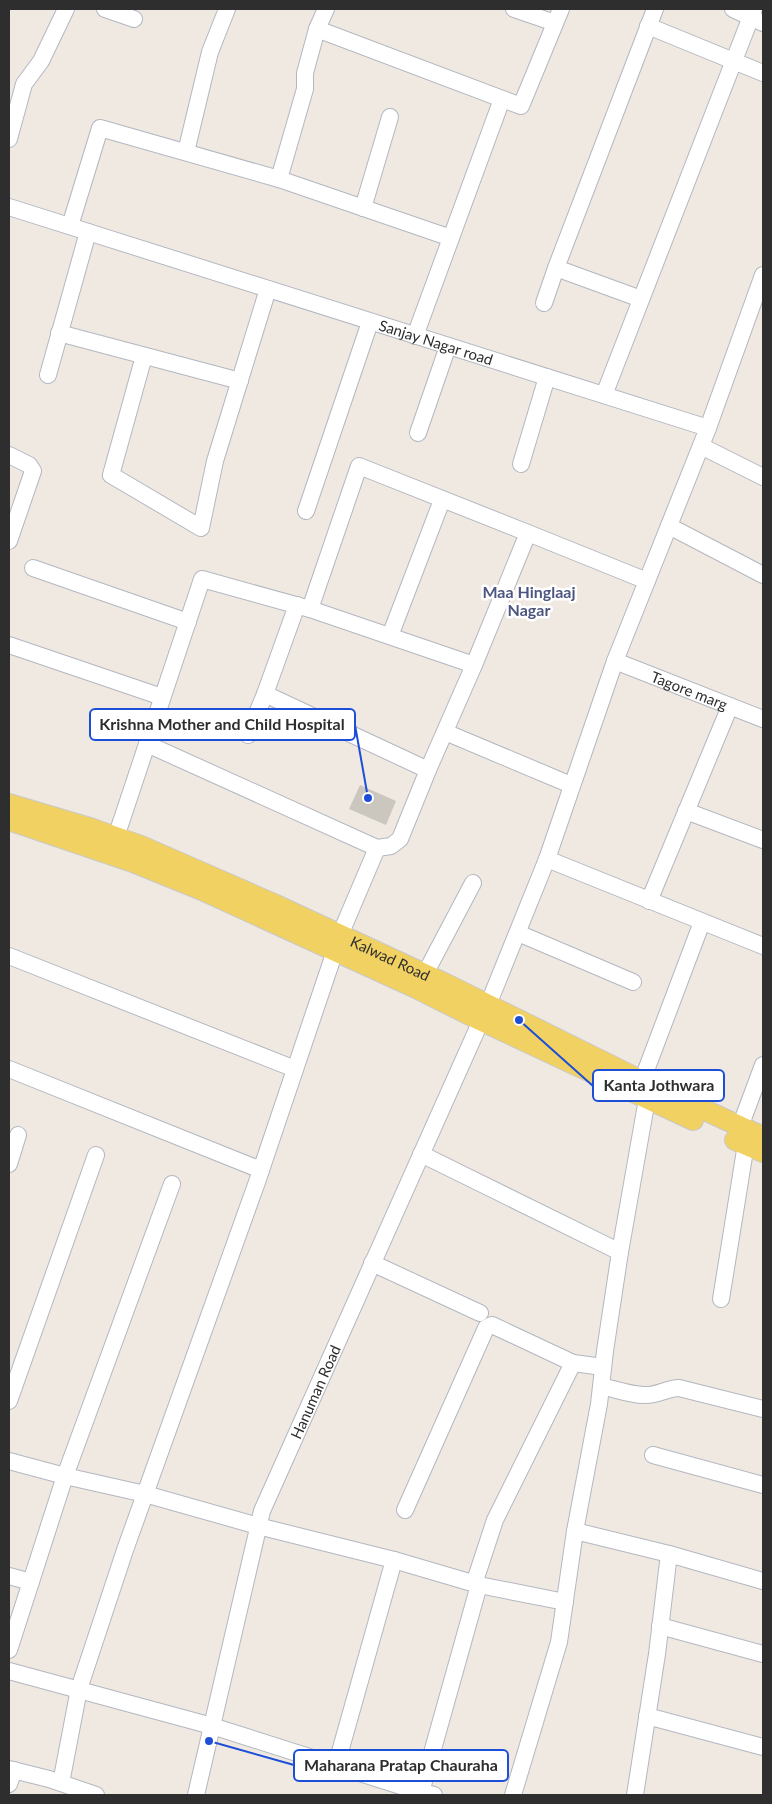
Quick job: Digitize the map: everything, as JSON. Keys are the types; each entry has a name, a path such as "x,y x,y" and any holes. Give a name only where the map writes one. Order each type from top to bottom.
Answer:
{"main road":[{"name":"Kalwad Road","path":"9,804 116,836 137,854 202,890 338,943 425,974 484,1013"},
{"name":"Kalwad Road","path":"9,820 137,854"},
{"name":"Kalwad Road","path":"338,943 416,988 484,1013 753,1140"}],"street":[{"path":"9,139 24,84 41,61 66,9"},
{"path":"105,9 134,19"},
{"path":"186,152 210,52 228,9"},
{"path":"279,179 305,89 305,73 326,9"},
{"path":"318,29 521,106 558,16 514,9"},
{"path":"544,303 655,9"},
{"path":"604,395 734,61 756,16 733,9"},
{"path":"648,26 763,73"},
{"path":"415,336 502,99"},
{"path":"363,208 390,117"},
{"path":"70,226 100,128 279,179 451,238"},
{"name":"Sanjay Nagar road","path":"9,207 708,428"},
{"path":"48,375 88,232"},
{"path":"556,268 641,299"},
{"path":"708,428 757,310 763,275"},
{"path":"144,356 111,475 201,528 216,461 268,289"},
{"path":"306,511 370,322"},
{"path":"59,333 240,381"},
{"path":"418,433 448,346"},
{"path":"520,464 547,377"},
{"name":"Hanuman Road","path":"196,1795 262,1511 518,933 547,859 615,662 708,428"},
{"path":"700,446 763,477"},
{"path":"9,454 28,465 33,471 9,541"},
{"path":"248,735 303,607 359,466 647,581"},
{"path":"390,636 442,500"},
{"path":"669,526 763,575"},
{"path":"147,744 377,848 391,846 400,840 528,533"},
{"path":"33,568 188,622"},
{"path":"116,836 202,579 303,607 474,665"},
{"path":"9,645 162,696"},
{"name":"Tagore marg","path":"615,662 763,719"},
{"path":"265,694 428,770"},
{"path":"649,901 730,706"},
{"path":"445,732 572,785"},
{"path":"686,811 763,840"},
{"path":"61,1783 79,1689 145,1494 261,1170 338,943 377,848"},
{"path":"547,859 763,946"},
{"path":"425,974 473,883"},
{"path":"513,1795 559,1642 575,1531 601,1386 644,1090 702,922"},
{"path":"518,933 633,982"},
{"path":"9,956 295,1069"},
{"path":"721,1300 753,1140 763,1065"},
{"path":"9,1069 261,1170"},
{"path":"9,1164 18,1135"},
{"path":"421,1154 620,1252"},
{"path":"9,1400 96,1155"},
{"path":"9,1650 65,1476 172,1184"},
{"path":"372,1263 480,1313"},
{"path":"404,1510 486,1328 492,1324 573,1363 603,1367"},
{"path":"9,1671 212,1726 428,1794 477,1585 496,1520 573,1363"},
{"path":"601,1386 645,1395 670,1388 679,1388 763,1409"},
{"path":"653,1456 763,1485"},
{"path":"9,1461 145,1494 258,1526 394,1560 477,1585 565,1602"},
{"path":"575,1531 669,1554 763,1581"},
{"path":"635,1795 669,1554"},
{"path":"336,1766 394,1560"},
{"path":"9,1576 31,1582"},
{"path":"660,1626 763,1654"},
{"path":"647,1716 763,1747"},
{"path":"10,1775 61,1783 89,1794"}],"building":[{"path":"360,785 396,801 386,825 349,809"}],"place":[{"name":"Krishna Mother and Child Hospital","path":"368,798"},
{"name":"Kanta Jothwara","path":"519,1020"},
{"name":"Maharana Pratap Chauraha","path":"209,1741"}],"district":[{"name":"Maa Hinglaaj Nagar","path":"529,600"}]}
